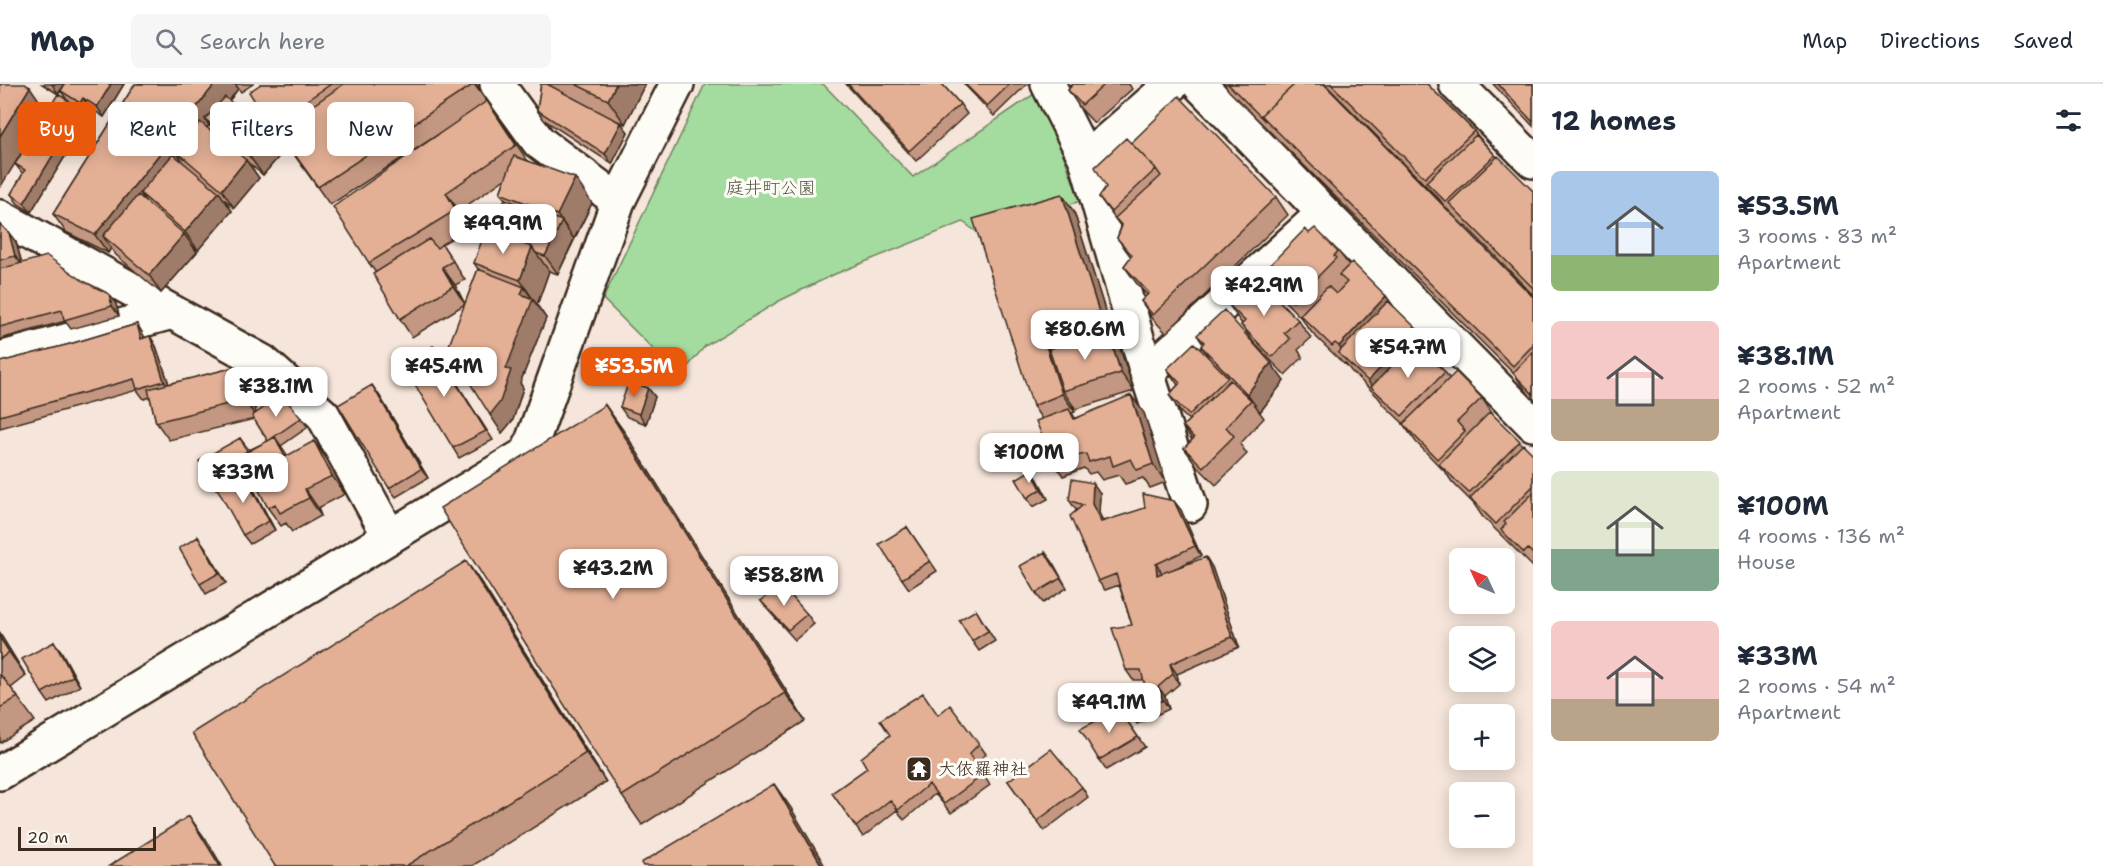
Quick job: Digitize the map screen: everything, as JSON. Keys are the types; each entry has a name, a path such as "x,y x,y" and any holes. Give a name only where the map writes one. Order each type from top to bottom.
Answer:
{"street":[{"path":"497,84 539,142 618,201"},
{"path":"0,773 528,453 618,201 677,84"},
{"path":"1048,84 1086,159 1147,373 1190,505"},
{"path":"1086,159 1172,84"},
{"path":"1199,84 1533,424"},
{"path":"1456,84 1533,161"},
{"path":"1147,373 1324,213"},
{"path":"0,217 263,362 324,416 390,537"},
{"path":"0,359 172,312"}],"green space":[{"name":"庭井町公園","path":"705,84 823,84 913,177 1040,90 1080,201 981,235 963,222 835,274 779,301 705,346 680,376 603,299"}],"building":[{"path":"0,84 25,84 30,87 21,102 18,102 18,107 0,136"},
{"path":"65,84 111,84 97,107 96,102 89,102 83,98 78,102 61,91"},
{"path":"135,84 215,84 198,105 198,102 124,102"},
{"path":"261,84 331,84 304,102 255,102 249,92"},
{"path":"344,84 474,84 414,124 414,102 327,102 327,156 365,156 318,187 296,156 315,156 315,104"},
{"path":"541,84 547,84 621,123 605,154 537,110"},
{"path":"575,84 616,84 608,100"},
{"path":"848,84 942,84 960,104 909,151"},
{"path":"967,84 1010,84 987,106"},
{"path":"1073,84 1105,84 1082,105 1068,90"},
{"path":"1228,84 1295,84 1261,115 1265,121"},
{"path":"1295,84 1324,84 1533,297 1533,345 1513,366 1261,115"},
{"path":"1331,84 1427,84 1474,131 1425,178"},
{"path":"1498,84 1533,84 1533,122"},
{"path":"58,94 70,102 53,102"},
{"path":"1179,96 1276,197 1153,315 1141,301 1149,293 1124,266 1132,255 1117,238 1122,226 1115,218 1161,176 1131,143"},
{"path":"225,97 231,102 220,102"},
{"path":"487,101 516,145 446,193 456,210 369,263 333,207 407,156 414,156 414,151"},
{"path":"210,114 210,123 205,119"},
{"path":"200,122 210,130 210,156 241,156 246,160 222,190 182,156 198,156 198,124"},
{"path":"108,127 108,156 158,156 95,235 53,214 90,156 96,156 96,146"},
{"path":"1476,135 1495,155 1446,202 1426,182"},
{"path":"1126,138 1156,169 1111,212 1099,197 1106,187 1095,167"},
{"path":"20,156 52,156 24,203 11,194 25,170 15,164"},
{"path":"171,156 175,156 219,192 185,232 140,193"},
{"path":"514,156 575,178 557,215 500,193"},
{"path":"1498,156 1533,191 1533,288 1449,203"},
{"path":"1062,194 1104,328 1046,346 1062,394 1033,406 973,219"},
{"path":"138,195 184,234 149,275 103,236"},
{"path":"505,199 562,221 545,256 536,253 532,247 491,233"},
{"path":"0,224 9,233 15,256 0,260"},
{"path":"1315,228 1338,251 1334,256 1336,258 1293,302 1263,272 1305,229 1309,233"},
{"path":"485,231 532,247 520,280 474,263"},
{"path":"429,239 437,248 442,244 453,261 442,267 453,286 400,319 373,274"},
{"path":"47,256 85,282 109,294 112,306 64,320 62,310 0,327 0,269"},
{"path":"1352,262 1386,296 1339,346 1335,343 1332,346 1300,315 1328,286 1336,294 1347,282 1339,275"},
{"path":"478,269 524,287 521,294 533,299 506,369 511,370 500,402 490,415 448,348"},
{"path":"1257,278 1298,320 1284,333 1290,339 1272,357 1241,325 1245,321 1229,305"},
{"path":"1388,301 1417,329 1368,381 1338,353"},
{"path":"1224,310 1271,363 1247,394 1201,346 1204,342 1197,335"},
{"path":"137,324 141,339 150,336 164,381 137,389 134,379 0,416 0,362"},
{"path":"1107,330 1121,373 1063,391 1049,349"},
{"path":"1415,342 1445,372 1402,416 1371,387"},
{"path":"1194,343 1228,377 1189,415 1169,395 1180,383 1167,369"},
{"path":"433,346 486,431 453,448 403,365"},
{"path":"1533,352 1533,394 1513,373"},
{"path":"236,367 244,400 156,422 148,389"},
{"path":"1456,372 1482,398 1457,422 1465,431 1437,459 1403,424"},
{"path":"1230,380 1251,400 1226,427 1234,436 1203,467 1184,448 1194,438 1183,426"},
{"path":"629,381 648,388 639,414 620,407"},
{"path":"372,385 421,469 389,488 338,405"},
{"path":"282,395 301,418 268,441 252,416"},
{"path":"1131,395 1153,464 1137,470 1131,459 1113,466 1110,456 1089,462 1086,454 1076,456 1073,449 1051,458 1036,421 1069,409 1074,419"},
{"path":"605,405 785,693 622,796 440,508"},
{"path":"1490,412 1520,441 1469,493 1439,464"},
{"path":"275,437 285,457 314,441 332,476 305,489 309,498 280,513 275,504 268,508 241,455"},
{"path":"240,438 247,451 241,455 243,460 209,480 199,461"},
{"path":"1523,444 1533,454 1533,486 1496,524 1470,498"},
{"path":"1031,470 1041,489 1027,498 1016,479"},
{"path":"243,473 269,521 243,535 217,488"},
{"path":"1072,479 1093,483 1092,504 1101,522 1145,508 1143,494 1174,501 1195,546 1156,564 1157,575 1206,557 1232,637 1170,664 1173,674 1158,687 1163,700 1130,714 1121,696 1145,686 1141,670 1126,670 1112,628 1132,625 1116,574 1098,581 1070,516 1083,505 1069,500"},
{"path":"1533,493 1533,552 1528,549 1524,553 1501,530 1506,524 1504,522"},
{"path":"907,527 930,561 902,579 879,544"},
{"path":"198,537 219,573 200,584 179,548"},
{"path":"1045,552 1061,578 1036,593 1020,566"},
{"path":"466,561 586,753 406,866 275,866 192,733"},
{"path":"780,583 807,614 788,630 761,601"},
{"path":"976,610 988,631 972,641 959,620"},
{"path":"0,638 9,652 0,659"},
{"path":"54,642 73,676 42,693 22,659"},
{"path":"0,674 18,697 0,708"},
{"path":"923,693 938,715 950,705 979,744 969,754 983,775 944,804 929,784 898,810 890,800 856,827 832,793 867,768 861,758 890,735 880,720"},
{"path":"1119,709 1138,737 1099,760 1080,729"},
{"path":"1051,749 1082,787 1037,821 1008,781"},
{"path":"774,784 822,866 643,866 641,863"},
{"path":"189,816 220,866 109,866"}],"place":[{"name":"大依羅神社","path":"919,769"}]}
